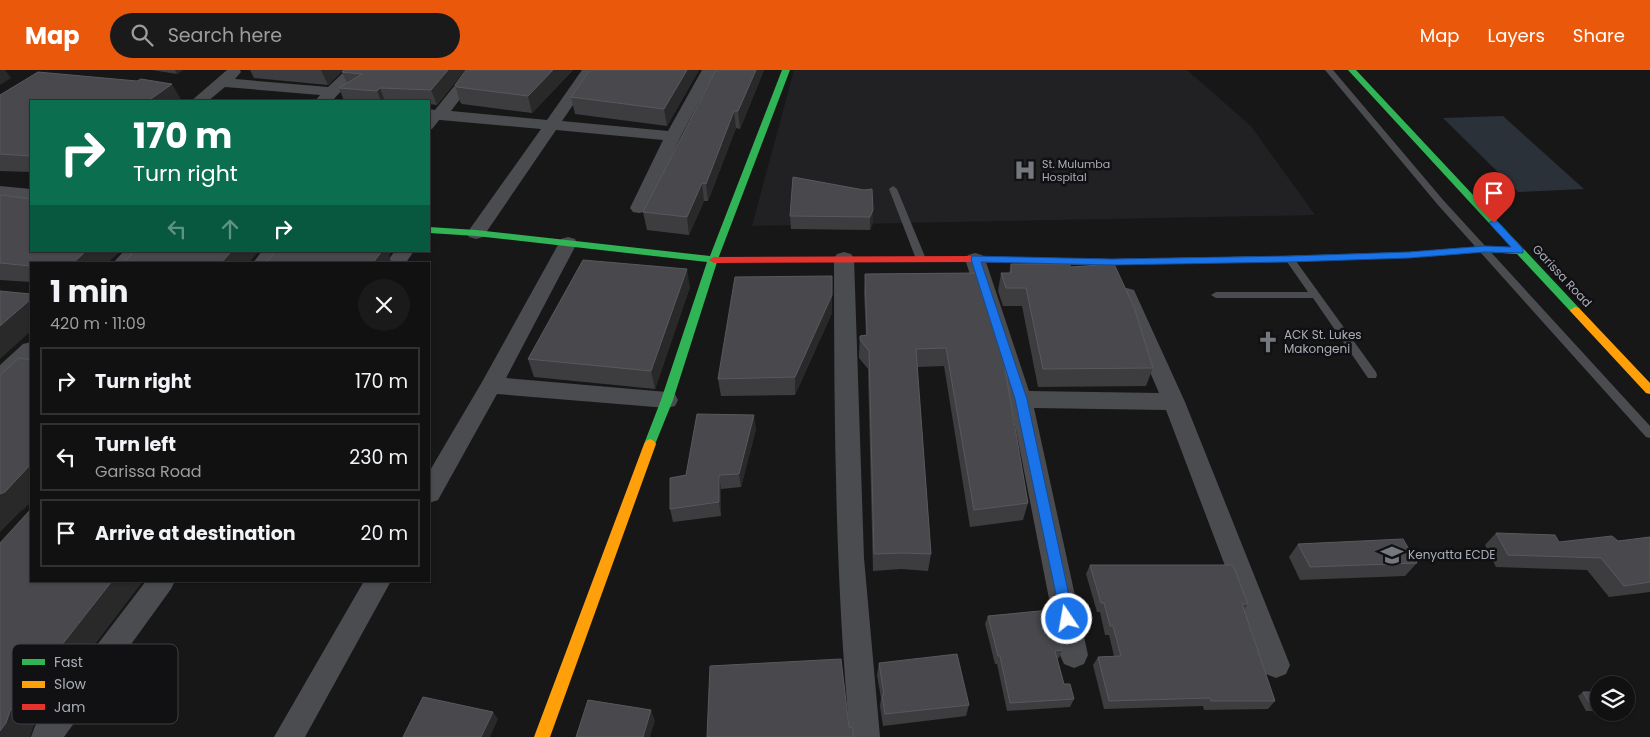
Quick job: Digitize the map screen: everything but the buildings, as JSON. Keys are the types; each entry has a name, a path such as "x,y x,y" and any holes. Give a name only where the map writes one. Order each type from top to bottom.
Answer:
{"main road":[{"path":"542,737 612,545 668,400 708,281 713,260 786,70"},
{"name":"Garissa Road","path":"1352,70 1650,390"},
{"path":"430,230 476,233 713,260 844,258 1112,262 1409,255 1485,249 1520,251"}],"street":[{"path":"200,100 237,70"},
{"path":"223,82 327,97 354,70"},
{"path":"432,118 475,70"},
{"path":"476,233 590,70"},
{"path":"639,208 673,136 709,70"},
{"path":"432,118 553,124 673,136"},
{"path":"0,191 30,194"},
{"path":"430,492 568,243"},
{"path":"124,262 134,252"},
{"path":"264,262 272,252"},
{"path":"844,258 846,407 854,626 865,737"},
{"path":"975,259 1021,399 1074,655"},
{"path":"1112,262 1174,402 1276,665"},
{"path":"0,378 29,353"},
{"path":"491,385 668,400"},
{"path":"1021,399 1174,402"},
{"path":"115,644 161,582"},
{"path":"289,737 377,582"},
{"path":"46,737 56,724"}],"lane":[{"path":"1329,70 1441,203 1485,249 1650,434"},
{"path":"892,189 921,259"},
{"path":"1290,259 1372,375"},
{"path":"1216,295 1316,295"}],"shaded area":[{"name":"St. Mulumba Hospital","path":"794,70 1187,70 1251,126 1315,215 752,226"},
{"path":"1503,116 1584,189 1518,192 1443,118"}],"traffic: fast":[{"path":"650,444 667,400 713,260 786,70"},
{"path":"1352,70 1575,310"},
{"path":"430,230 476,233 714,260"},
{"path":"1283,259 1409,255 1485,249 1520,251"}],"traffic: slow":[{"path":"1051,261 1112,262 1283,259"},
{"path":"1575,310 1650,390"},
{"path":"542,737 650,444"}],"traffic: jam":[{"path":"714,260 975,259 1051,261"}],"place":[{"name":"St. Mulumba Hospital","path":"1025,170"},
{"name":"ACK St. Lukes Makongeni","path":"1268,342"},
{"name":"Kenyatta ECDE","path":"1392,555"}],"route":[{"path":"1067,619 1021,399 975,259 1112,262 1409,255 1485,249 1520,251 1494,223"}]}
